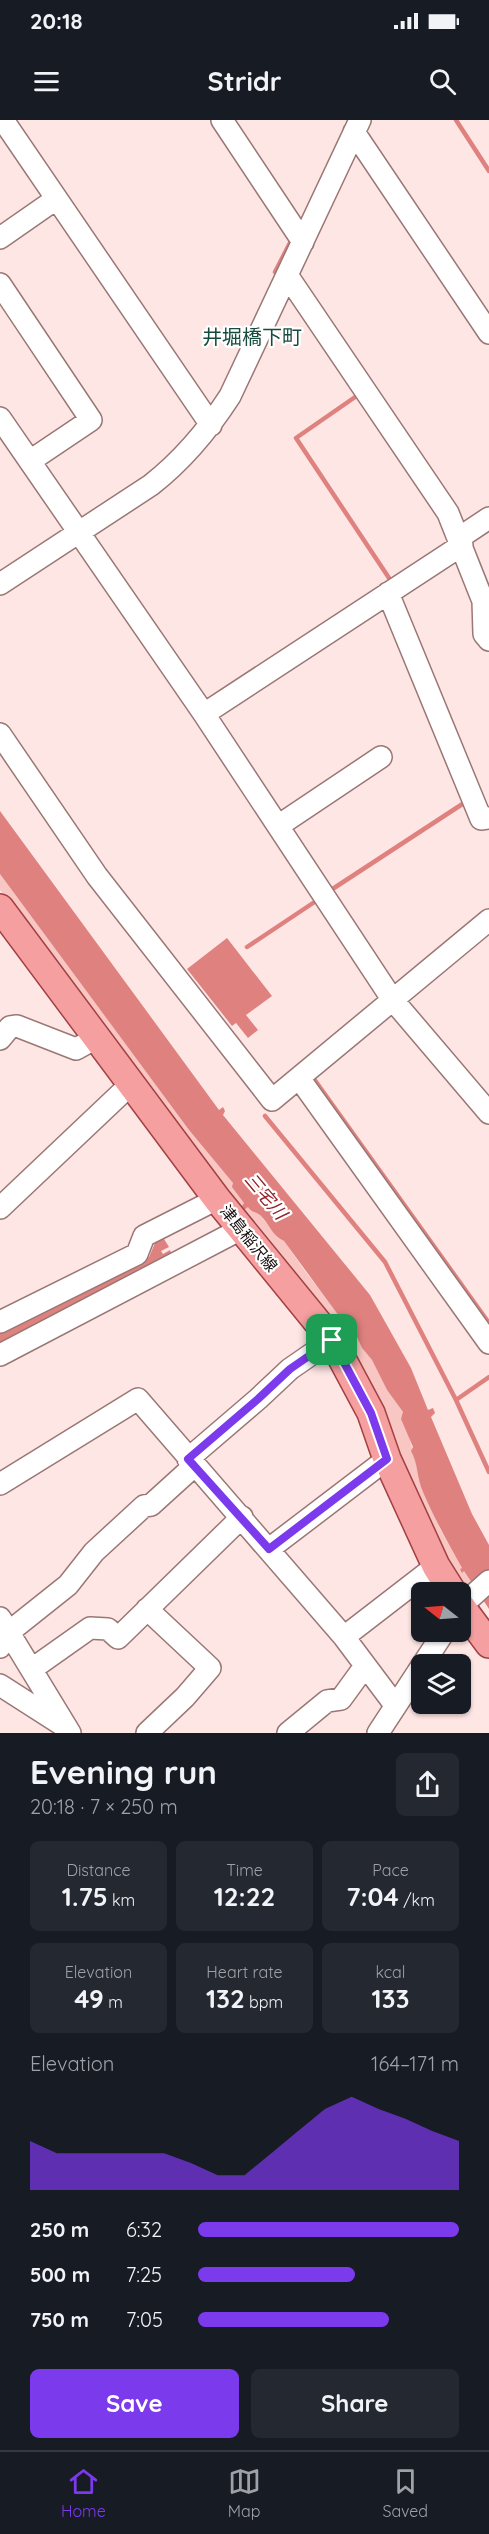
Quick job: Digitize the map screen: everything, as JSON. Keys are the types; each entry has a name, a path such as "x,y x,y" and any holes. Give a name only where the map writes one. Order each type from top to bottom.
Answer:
{"main road":[{"name":"津島稲沢線","path":"0,909 217,1199 332,1340 371,1413 387,1459 436,1566 447,1582"},
{"name":"津島稲沢線","path":"471,1617 489,1644"}],"street":[{"path":"3,120 211,425"},
{"path":"222,120 306,235"},
{"path":"237,120 306,235"},
{"path":"0,584 80,533 170,470 211,425 230,396 357,126"},
{"path":"357,126 489,333"},
{"path":"0,237 56,199"},
{"path":"287,275 448,513 483,601 484,634 489,640"},
{"path":"0,284 91,420 30,461"},
{"path":"0,418 204,714 392,999 489,1113"},
{"path":"204,714 388,593 489,518"},
{"path":"388,593 482,819 489,818"},
{"path":"0,734 97,876 272,1100 489,920"},
{"path":"278,825 381,757"},
{"path":"3,1028 17,1026 76,1049 96,1038"},
{"path":"299,1078 489,1343"},
{"path":"0,1208 131,1084"},
{"path":"0,1322 137,1254 144,1236 217,1199"},
{"path":"0,1355 241,1229"},
{"path":"68,1730 32,1669 3,1632 68,1585 94,1552 144,1506 151,1505 191,1462 290,1369 332,1340"},
{"path":"0,1484 138,1399 344,1637 395,1705"},
{"path":"269,1549 387,1459"},
{"path":"32,1669 90,1628 108,1629 118,1638 242,1517"},
{"path":"344,1637 436,1566"},
{"path":"471,1594 489,1581"},
{"path":"147,1609 210,1668 147,1733"},
{"path":"378,1733 437,1642"},
{"path":"288,1733 327,1701 341,1699 365,1666"},
{"path":"0,1685 68,1730"}],"shaded area":[{"path":"0,874 189,1130 233,1183 233,1187 245,1204 242,1206 244,1209 248,1207 260,1215 278,1238 284,1241 307,1274 358,1336 362,1348 372,1360 387,1390 403,1412 422,1489 441,1531 462,1568 460,1569 471,1582 459,1582 394,1458 165,1116 0,890"}],"water":[{"name":"三宅川","path":"0,811 219,1110 223,1107 225,1111 223,1115 370,1295 411,1368 428,1410 433,1408 435,1413 431,1417 472,1514 489,1545 489,1609 464,1571 462,1573 460,1569 462,1568 421,1487 411,1451 413,1447 401,1419 403,1412 387,1390 372,1360 362,1348 351,1324 339,1316 284,1241 276,1236 263,1218 248,1207 244,1210 242,1206 244,1203 232,1187 233,1183 189,1130 0,874"},
{"path":"227,938 272,996 246,1015 258,1030 248,1038 236,1023 232,1026 187,969"},
{"path":"164,1239 169,1247 161,1251 163,1254 170,1250 172,1255 0,1343 0,1333 149,1257 155,1243"}],"waterway":[{"path":"456,120 489,171"},
{"path":"275,272 293,237"},
{"path":"358,395 296,438 391,581"},
{"path":"331,890 467,801"},
{"path":"247,947 313,903"},
{"path":"314,1079 489,1323"},
{"path":"265,1116 385,1262 456,1400"},
{"path":"489,1377 456,1400 489,1472"}],"district":[{"name":"井堀橋下町","path":"252,336"}],"route":[{"path":"332,1340 371,1413 387,1459 269,1549 188,1459 290,1369 332,1340"}]}
